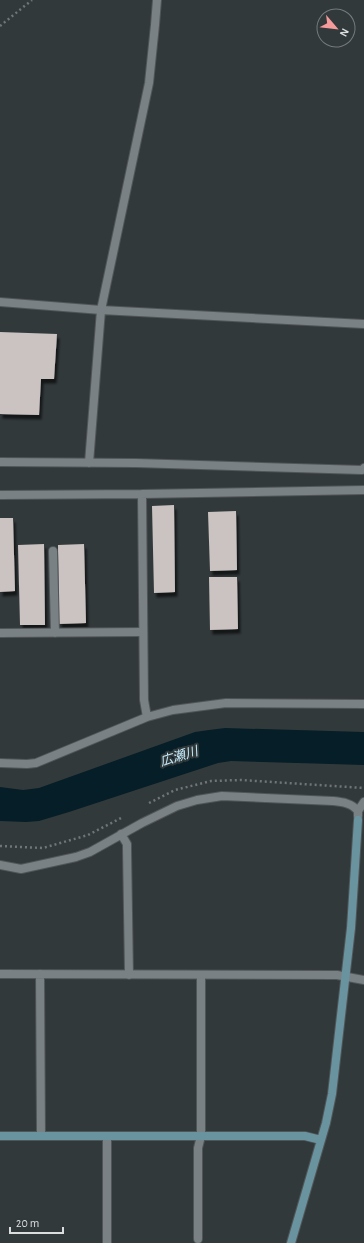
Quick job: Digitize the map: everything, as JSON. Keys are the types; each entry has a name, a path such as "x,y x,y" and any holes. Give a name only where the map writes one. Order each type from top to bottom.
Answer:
{"street":[{"path":"89,463 101,310 149,83 157,0"},
{"path":"0,302 101,310 364,324"},
{"path":"0,462 136,463 362,470 364,468"},
{"path":"0,495 364,490"},
{"path":"142,494 142,632 144,700 147,717"},
{"path":"53,551 55,633"},
{"path":"0,633 142,632"},
{"path":"0,763 27,764 36,762 147,717 173,710 226,703 364,704"},
{"path":"0,865 22,869 76,857 90,852 142,822 176,806 197,800 222,796 338,802 352,806 358,811"},
{"path":"291,1243 326,1123 332,1094 352,922 358,811 364,802"},
{"path":"122,834 127,844 129,975"},
{"path":"0,974 337,975 364,980"},
{"path":"40,974 41,1136"},
{"path":"198,1240 198,1148 201,1136 201,975"},
{"path":"0,1136 305,1136 321,1140"},
{"path":"106,1137 107,1243"}],"path":[{"path":"0,26 32,0"},
{"path":"0,846 44,848 88,835"}],"water":[{"name":"広瀬川","path":"225,728 364,732 364,765 231,761 218,763 39,821 0,821 0,787 23,790 39,788 195,732"}],"building":[{"path":"0,332 57,334 54,379 41,379 39,415 0,414"},
{"path":"174,505 175,592 154,593 152,506"},
{"path":"236,511 237,570 210,571 208,512"},
{"path":"0,518 13,518 15,591 0,592"},
{"path":"44,544 45,625 20,625 18,545"},
{"path":"84,544 86,623 59,624 58,545"},
{"path":"209,577 237,577 238,629 210,630"}]}
